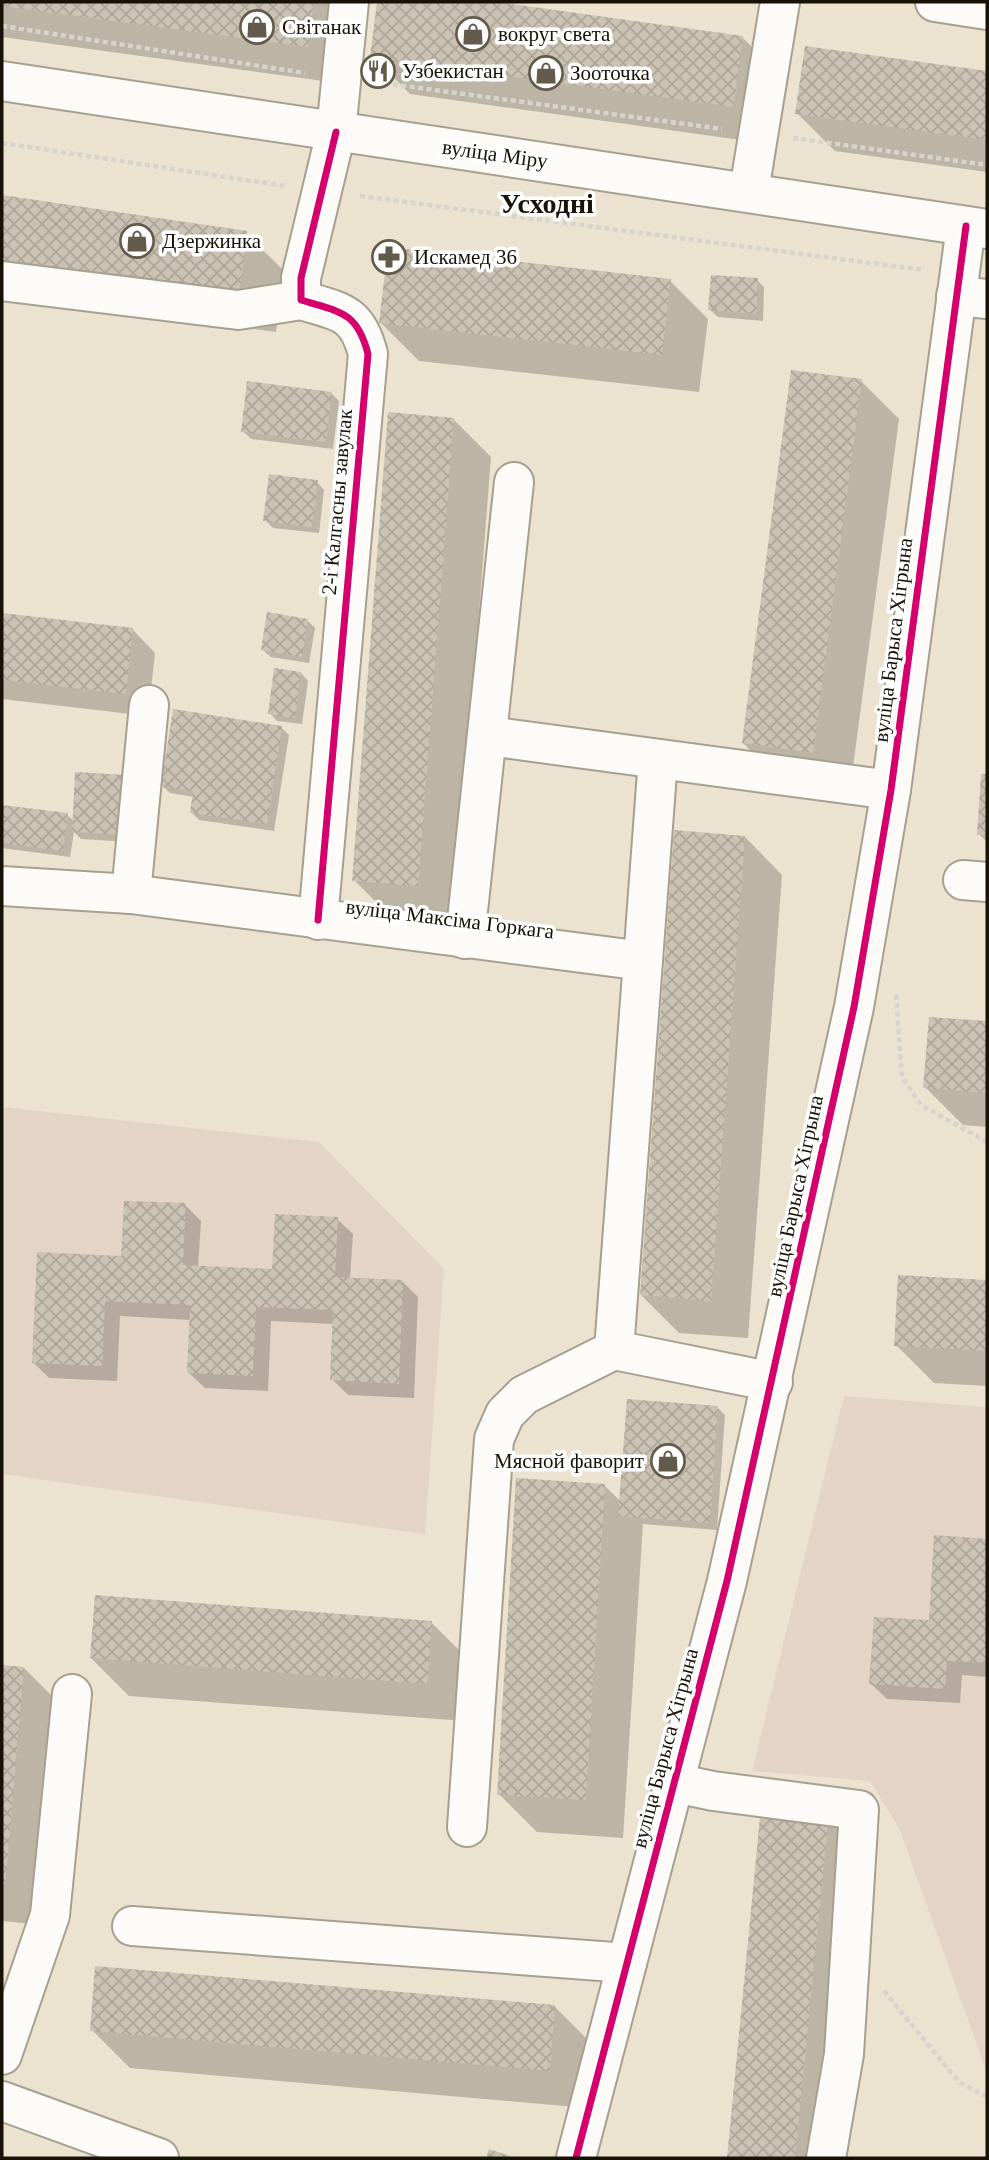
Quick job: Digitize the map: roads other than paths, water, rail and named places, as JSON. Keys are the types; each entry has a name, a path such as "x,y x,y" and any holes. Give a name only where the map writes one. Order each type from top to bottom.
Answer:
{"street":[{"path":"2,281 238,310 301,300 302,278 336,132 349,2"},
{"path":"750,191 757,133 780,2"},
{"path":"935,2 987,9"},
{"name":"вуліца Міру","path":"2,81 976,227"},
{"name":"вуліца Барыса Хігрына","path":"576,2158 727,1581 854,1007 972,298 976,227"},
{"name":"2-і Калгасны завулак","path":"301,300 347,314 362,329 368,354 318,920"},
{"path":"465,939 514,482"},
{"path":"131,894 149,705"},
{"path":"488,736 891,790"},
{"path":"614,1350 658,759"},
{"name":"вуліца Максіма Горкага","path":"2,886 131,894 643,961"},
{"path":"467,1826 494,1439 505,1414 524,1395 614,1350 773,1382"},
{"path":"2,2055 50,1915 72,1695"},
{"path":"675,1783 713,1791 859,1810 844,2054 827,2158"},
{"path":"132,1926 627,1963"},
{"path":"2,2101 159,2158"}],"place":[{"name":"Світанак","path":"257,27"},
{"name":"вокруг света","path":"473,34"},
{"name":"Узбекистан","path":"378,71"},
{"name":"Зооточка","path":"546,73"},
{"name":"Дзержинка","path":"137,241"},
{"name":"Искамед 36","path":"389,257"},
{"name":"Мясной фаворит","path":"668,1461"}],"district":[{"name":"Усходні","path":"547,203"}]}
